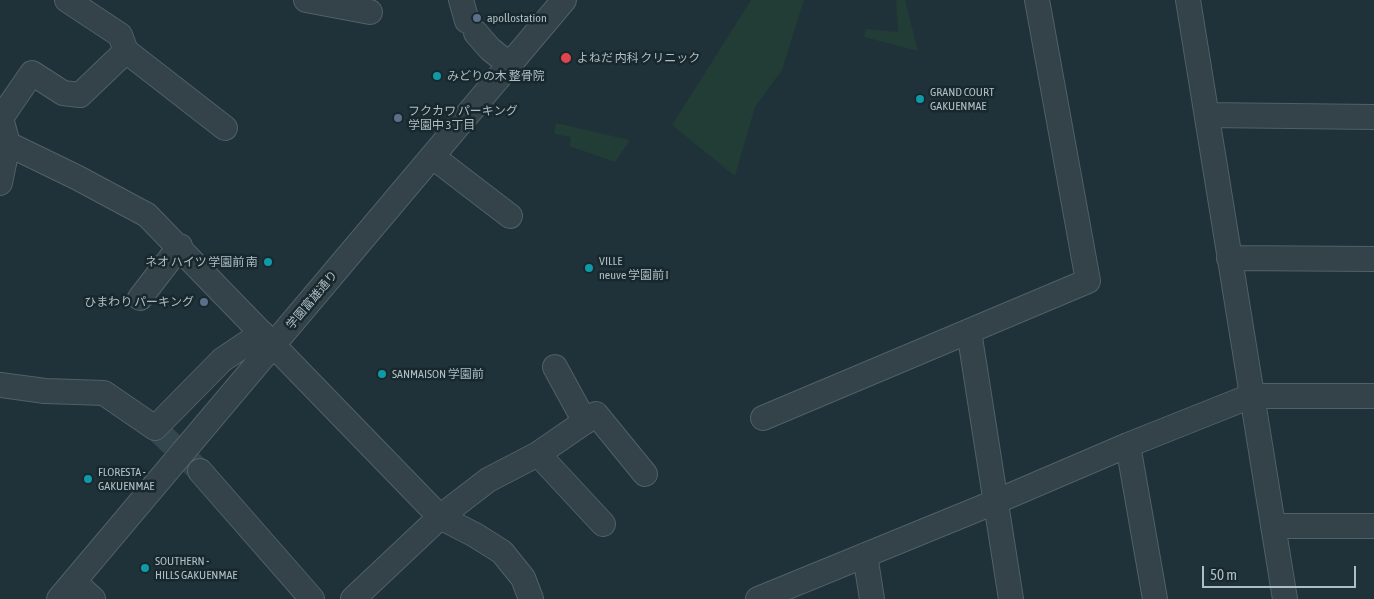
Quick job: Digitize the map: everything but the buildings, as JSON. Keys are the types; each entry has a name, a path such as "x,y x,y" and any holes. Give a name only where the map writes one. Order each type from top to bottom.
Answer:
{"street":[{"path":"67,0 120,34 126,51 225,128"},
{"path":"306,0 370,12"},
{"name":"学園富雄通り","path":"66,590 268,339 433,157 564,0"},
{"path":"763,418 1088,282 1037,0"},
{"path":"1188,0 1285,599"},
{"path":"468,18 490,49 510,64"},
{"path":"0,183 8,144 1,118 32,73 63,92 80,95 126,51"},
{"path":"1207,115 1374,116"},
{"path":"8,144 78,178 147,215 180,246 440,517 475,535 502,552 522,578 531,599"},
{"path":"433,157 510,216"},
{"path":"140,298 180,246"},
{"path":"1229,258 1374,259"},
{"path":"969,332 1011,599"},
{"path":"0,385 45,392 104,393 155,428 222,360 268,339"},
{"path":"555,366 585,422"},
{"path":"758,599 995,502 1128,444 1251,396 1374,396"},
{"path":"353,599 440,517 488,480 538,454 596,414 645,474"},
{"path":"1128,444 1155,599"},
{"path":"538,454 603,524"},
{"path":"200,471 312,599"},
{"path":"1273,526 1374,526"},
{"path":"865,555 872,599"},
{"path":"66,590 93,599"}],"green space":[{"path":"751,0 804,0 782,70 755,107 735,176 672,125"},
{"path":"896,0 905,0 918,51 864,37 866,29 898,32"},
{"path":"556,123 630,140 615,162 569,146 571,137 554,134"}],"tunnel":[{"path":"155,428 200,471"}],"place":[{"name":"apollostation","path":"477,18"},
{"name":"よねだ 内科 クリニック","path":"566,58"},
{"name":"みどりの木 整骨院","path":"437,76"},
{"name":"GRAND COURT GAKUENMAE","path":"920,99"},
{"name":"フクカワ パーキング 学園中 3丁目","path":"398,118"},
{"name":"ネオ ハイツ 学園前 南","path":"268,262"},
{"name":"VILLE neuve 学園前 I","path":"589,268"},
{"name":"ひまわり パーキング","path":"204,302"},
{"name":"SANMAISON 学園前","path":"382,374"},
{"name":"FLORESTA - GAKUENMAE","path":"88,479"},
{"name":"SOUTHERN - HILLS GAKUENMAE","path":"145,568"}]}
